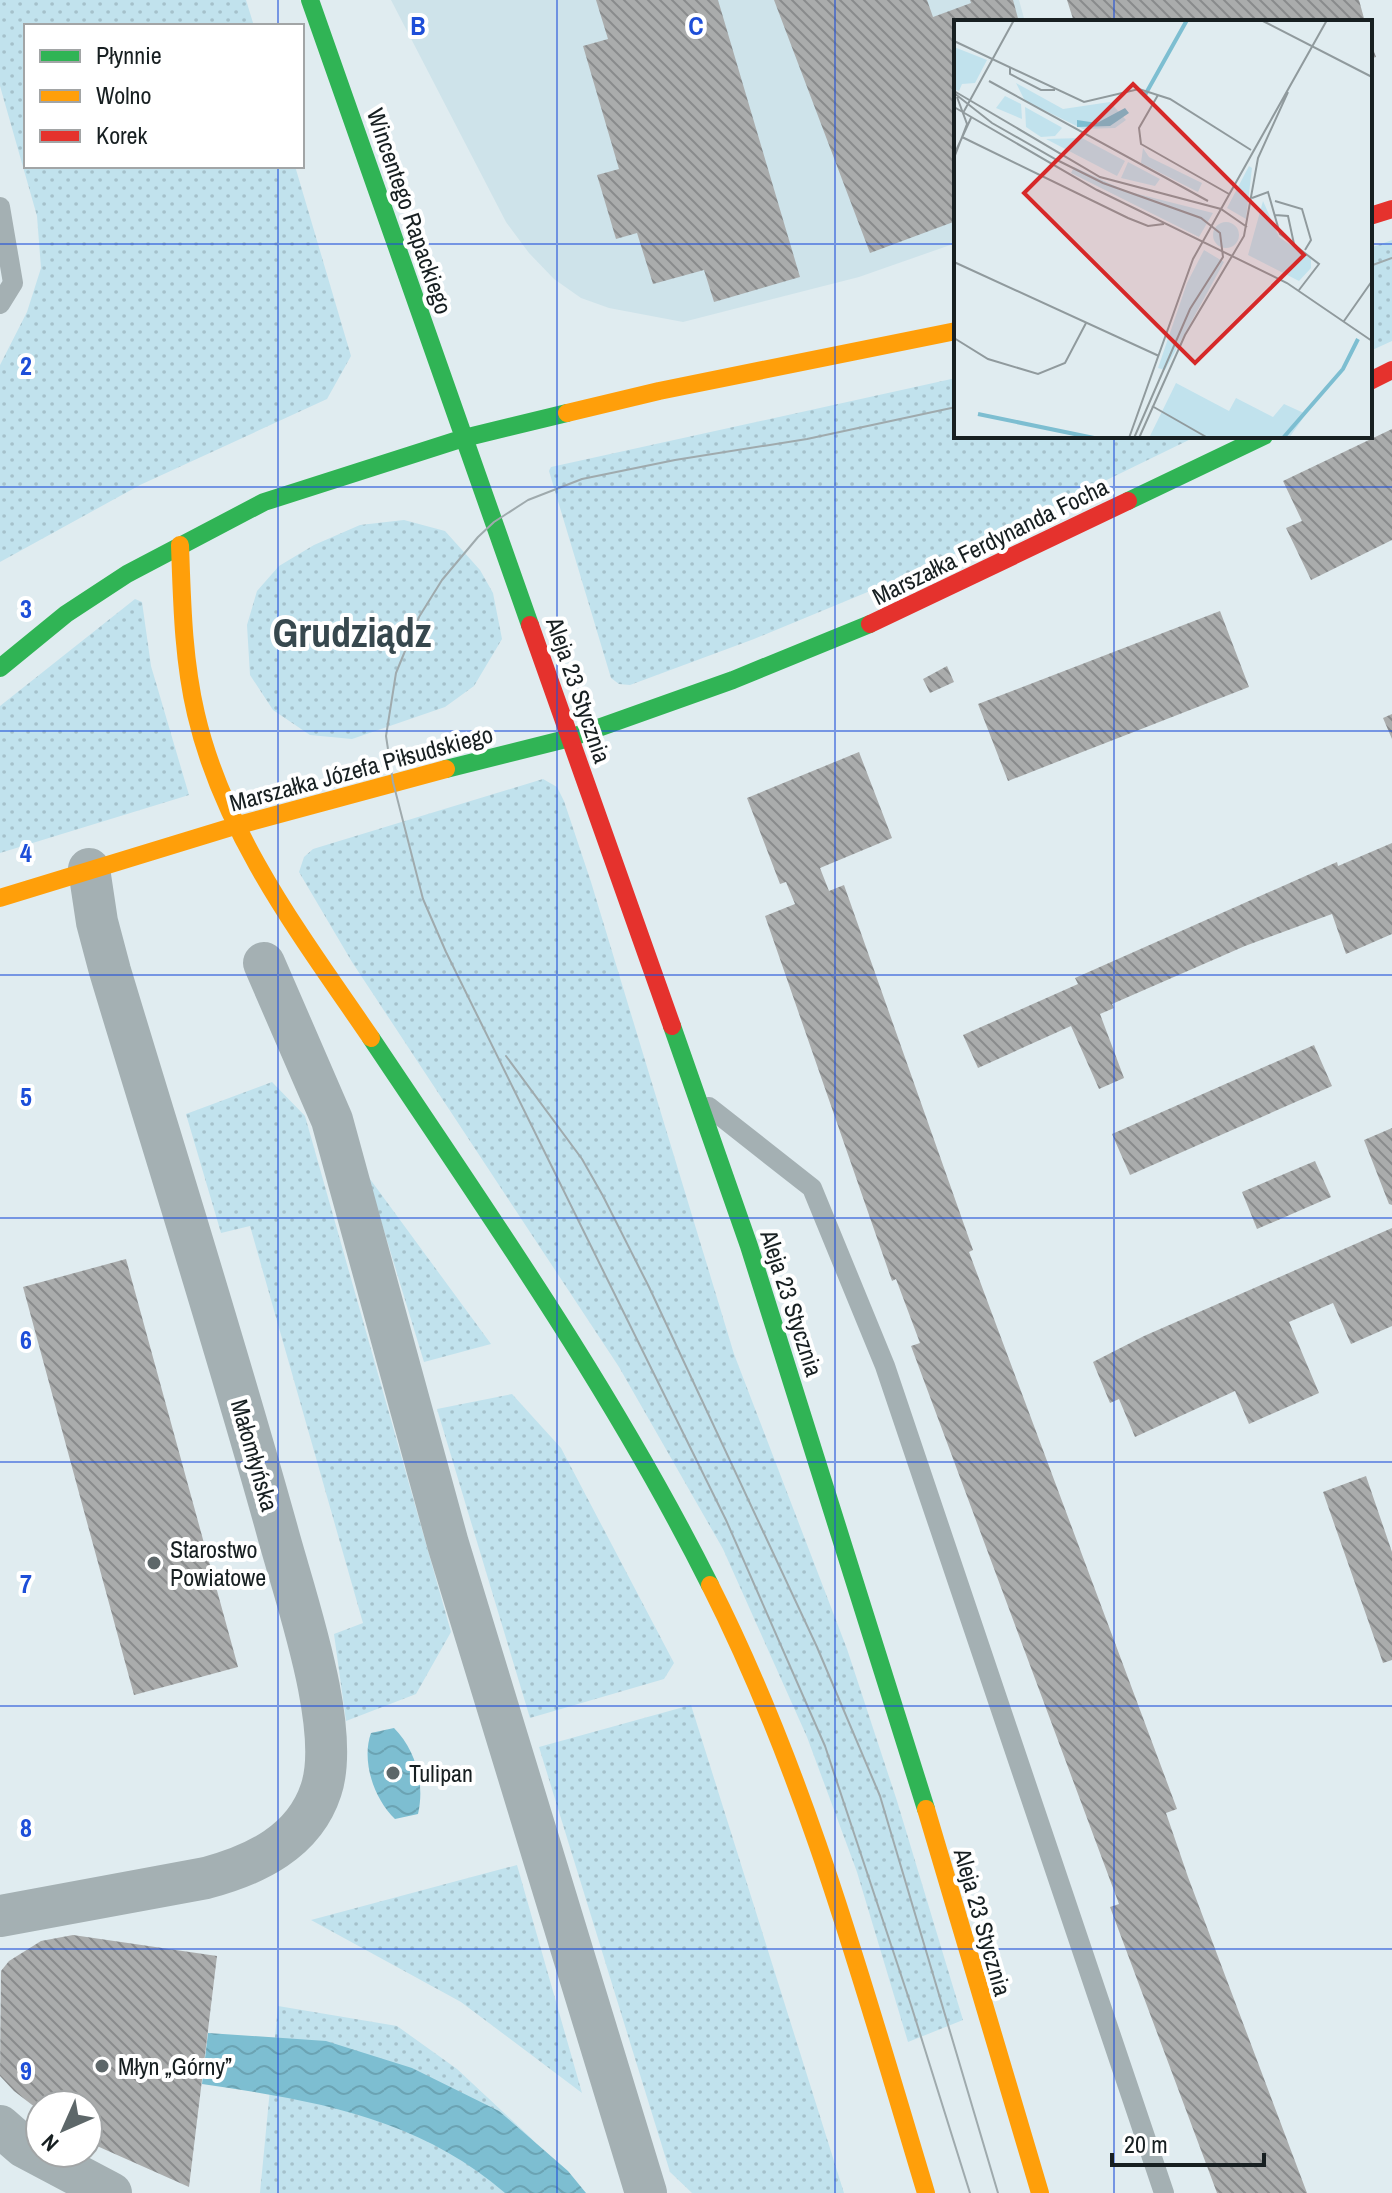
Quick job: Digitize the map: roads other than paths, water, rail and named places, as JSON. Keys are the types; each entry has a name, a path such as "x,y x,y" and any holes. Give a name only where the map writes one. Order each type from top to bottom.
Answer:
{"street":[{"name":"Wincentego Rapackiego","path":"310,0 464,438"},
{"path":"1372,215 1392,209"},
{"path":"0,668 66,614 127,574 264,502 464,438 659,391 954,331"},
{"path":"1372,380 1392,370"},
{"name":"Aleja 23 Stycznia","path":"464,438 749,1246 907,1744 1040,2193"},
{"name":"Marszałka Ferdynanda Focha","path":"733,680 868,625 1260,438"},
{"path":"180,545 186,662 202,737 235,826 305,939 572,1343 681,1527 740,1643 804,1804 845,1924 926,2193"},
{"name":"Marszałka Józefa Piłsudskiego","path":"0,898 235,826 393,782 570,738 733,680"},
{"name":"Małomłyńska","path":"0,1916 240,1869 276,1850 303,1825 321,1791 328,1757 317,1677 252,1441 110,971 97,922 89,869"},
{"path":"264,963 332,1120 448,1544 646,2193"},
{"path":"0,2126 24,2147 111,2193"}],"lane":[{"path":"0,207 13,283 0,304"},
{"path":"696,1097 812,1188 885,1366 1164,2193"}],"water":[{"path":"394,1728 413,1757 420,1791 418,1814 395,1819 381,1801 371,1779 368,1755 371,1733"},
{"path":"208,2033 326,2041 412,2068 499,2111 568,2171 586,2193 505,2193 472,2167 400,2129 323,2105 202,2084"}],"tram line":[{"path":"1372,265 1392,258"},
{"path":"954,407 807,439 675,460 582,479 528,500 494,522 478,537 442,580 419,617 396,673 386,736 393,782 423,899 446,952 726,1520 825,1746 970,2193"},
{"path":"506,1056 582,1159 603,1196 649,1287 817,1647 880,1796 998,2193"}],"place":[{"name":"Starostwo Powiatowe","path":"154,1563"},
{"name":"Tulipan","path":"393,1773"},
{"name":"Młyn „Górny”","path":"102,2066"}],"district":[{"name":"Grudziądz","path":"352,632"}]}
